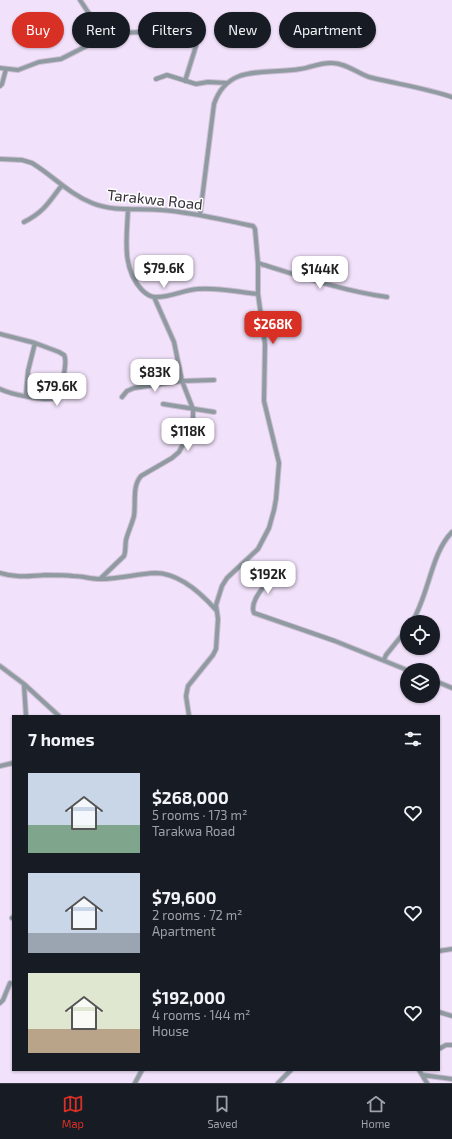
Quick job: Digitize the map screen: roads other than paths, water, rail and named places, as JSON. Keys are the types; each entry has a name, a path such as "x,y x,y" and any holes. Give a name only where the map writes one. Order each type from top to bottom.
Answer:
{"street":[{"path":"80,0 88,12"},
{"path":"130,32 141,32 157,35 180,35 192,38 196,46 185,82"},
{"path":"0,68 18,70 39,62 66,57 83,48"},
{"path":"200,215 214,104 221,89 234,78 249,73 297,70 333,63 368,76 452,97"},
{"path":"0,86 2,84 6,69"},
{"path":"156,79 167,75 185,82 196,84 208,82 227,83"},
{"name":"Tarakwa Road","path":"0,159 22,160 32,163 85,200 100,206 115,209 161,210 200,215 253,226 256,233 258,294 265,344 264,400 279,463 276,499 274,510 264,539 255,552 226,578 222,586 217,599 216,610 218,623 216,649 213,655 188,686 186,696 189,715"},
{"path":"24,222 44,210 62,185"},
{"path":"128,209 128,267 135,282 145,293 154,297 165,297 198,289 258,294"},
{"path":"258,263 338,287 387,297"},
{"path":"100,579 124,556 126,552 126,541 134,516 137,481 142,476 172,458 179,452 183,446 193,418 192,409 182,381 174,342 154,297"},
{"path":"0,334 35,343 59,352 64,355 66,360 60,390 56,398 48,400 8,393 0,389"},
{"path":"26,396 28,371 35,343"},
{"path":"122,397 127,391 134,388 182,381 214,380"},
{"path":"163,404 214,412"},
{"path":"416,615 422,602 441,547 446,538 452,532"},
{"path":"0,573 12,576 73,576 100,579 147,574 162,574 178,579 190,586 203,596 216,610"},
{"path":"270,578 256,599 253,608 254,613 334,641 400,667"},
{"path":"384,660 386,655 400,638"},
{"path":"0,666 24,684 58,715"},
{"path":"440,683 452,688"},
{"path":"24,684 26,715"},
{"path":"0,766 12,763"},
{"path":"440,951 452,949"},
{"path":"0,1003 3,1000 10,983"},
{"path":"440,1012 452,1016"},
{"path":"440,1048 446,1045 452,1045"},
{"path":"135,1083 141,1071"},
{"path":"278,1083 289,1071"},
{"path":"420,1071 427,1083"},
{"path":"422,1075 452,1079"}]}
